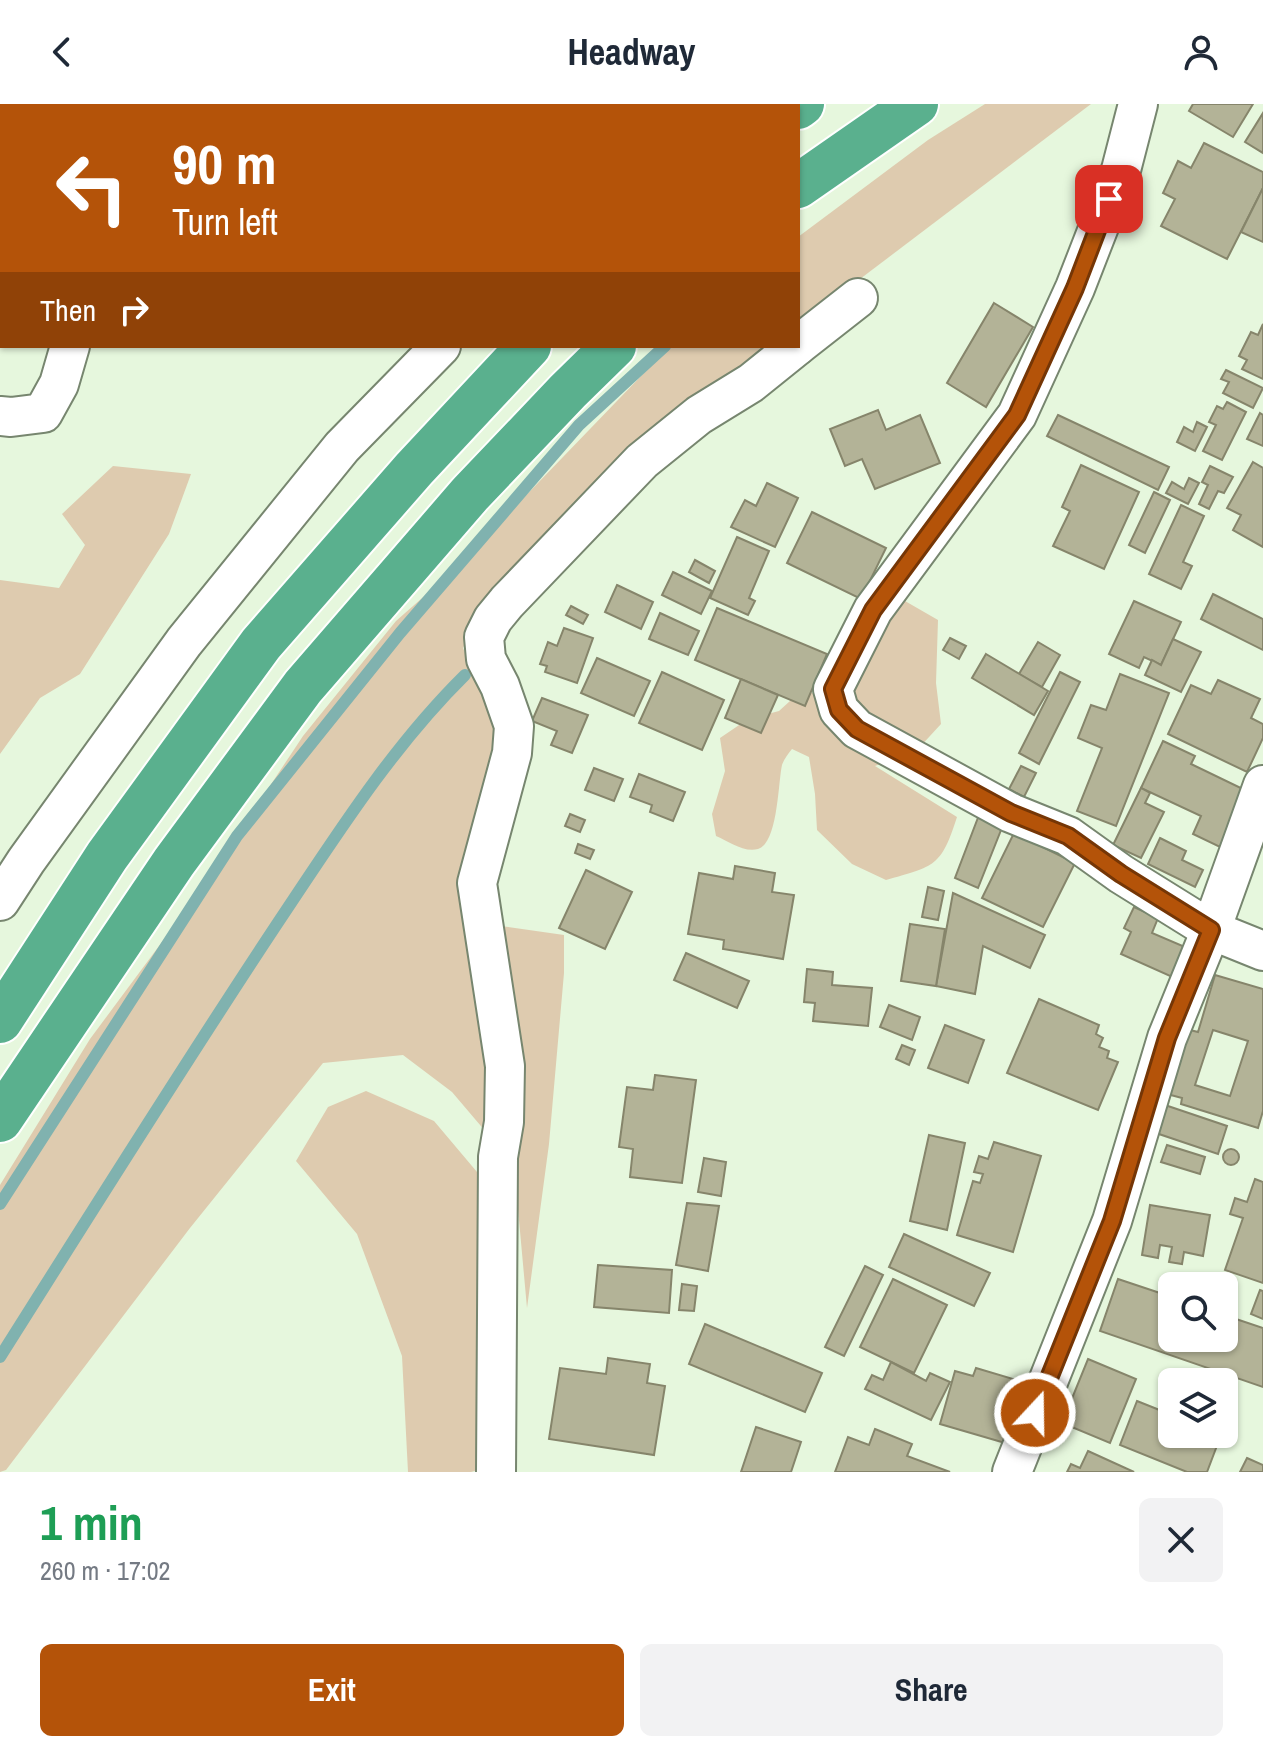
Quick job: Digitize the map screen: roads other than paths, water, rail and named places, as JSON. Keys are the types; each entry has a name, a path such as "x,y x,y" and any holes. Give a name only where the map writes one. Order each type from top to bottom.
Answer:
{"highway":[{"path":"800,185 916,104"},
{"path":"0,1021 107,856 261,644 414,469 527,348"},
{"path":"0,1120 174,862 303,687 470,494 612,348"}],"street":[{"path":"1138,104 1121,170 1080,274 1017,415 873,610 833,689 839,710 857,729 1011,813 1068,836 1121,874 1211,930 1263,951"},
{"path":"800,344 858,298"},
{"path":"0,416 43,413 59,384 69,348"},
{"path":"0,901 184,642 342,447 439,348"},
{"path":"496,1472 498,1157 504,1122 505,1066 477,883 512,753 514,726 500,686 486,659 484,637 507,602 642,461 699,415 751,383 795,348"},
{"path":"1012,1472 1112,1221 1167,1038 1211,930 1263,785"}],"waterway":[{"path":"0,1204 237,836 400,633 579,425 663,348"},
{"path":"0,1357 205,1034 341,828 412,733 465,675"}]}
